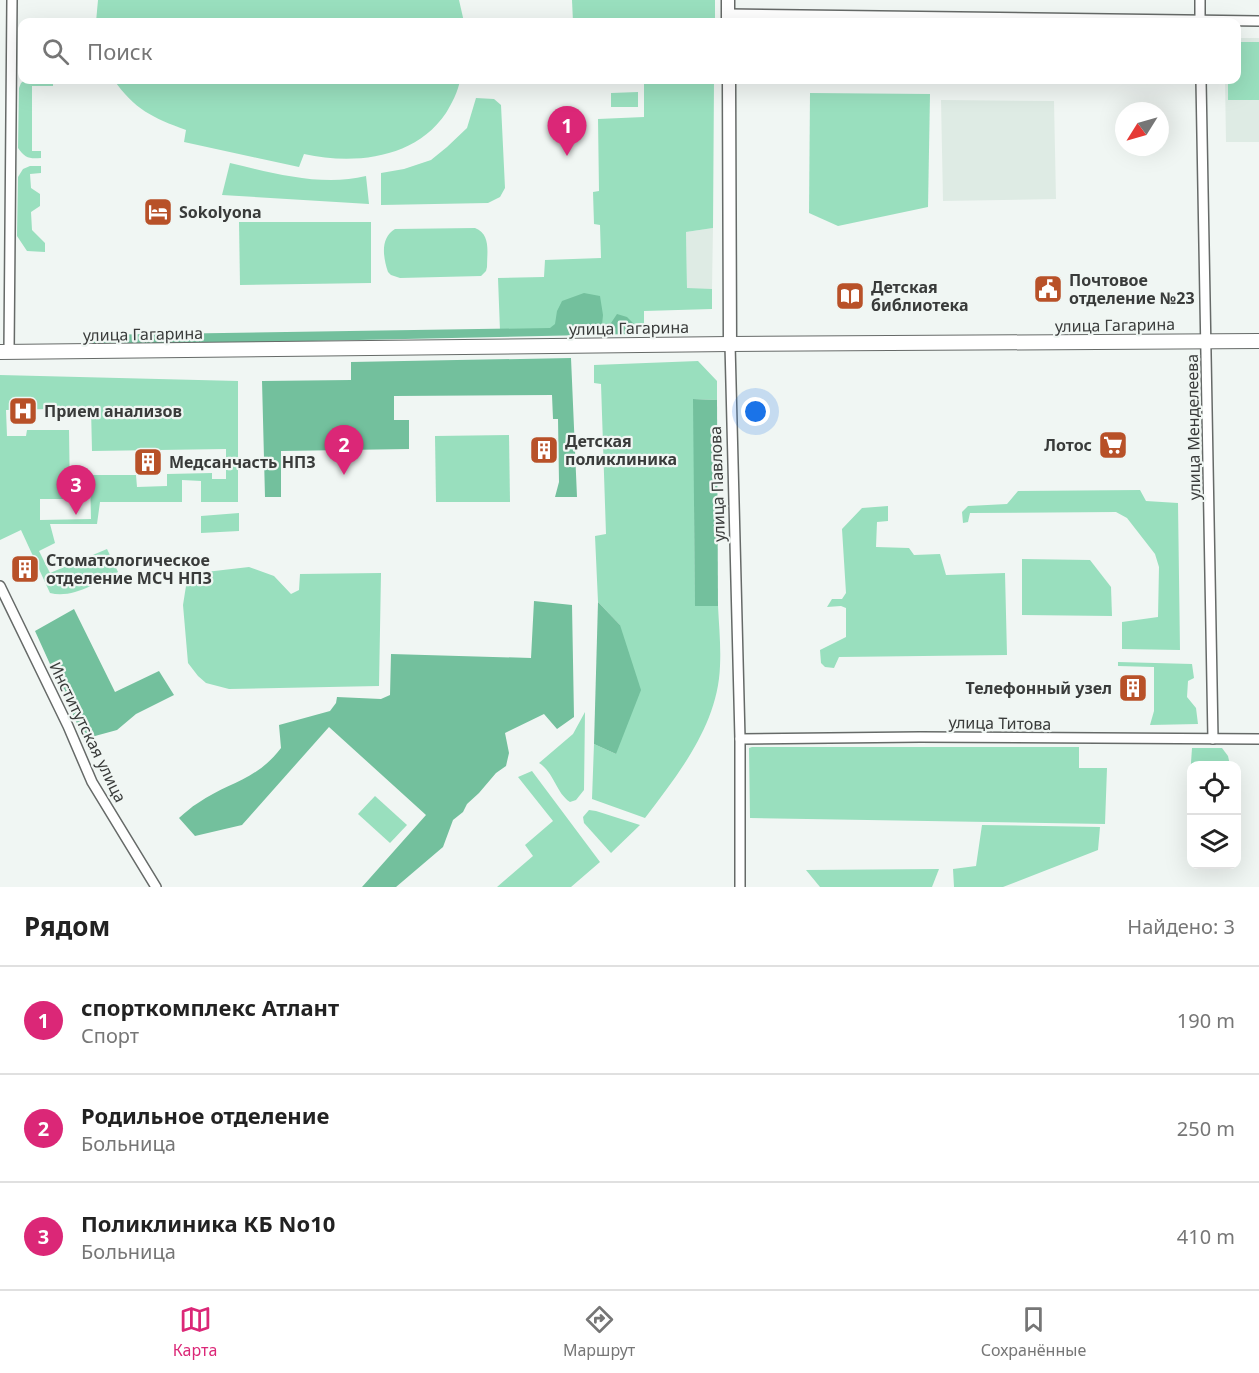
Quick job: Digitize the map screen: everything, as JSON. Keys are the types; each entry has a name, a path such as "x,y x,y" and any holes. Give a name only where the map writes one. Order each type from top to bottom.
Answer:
{"main road":[{"name":"улица Гагарина","path":"5,352 1259,341"}],"street":[{"path":"5,352 12,0"},
{"path":"728,0 728,18"},
{"path":"1200,0 1200,18"},
{"path":"1241,21 1259,21"},
{"name":"улица Павлова","path":"729,84 730,344 740,739 740,887"},
{"name":"улица Менделеева","path":"1201,84 1213,739"},
{"name":"Институтская улица","path":"0,586 93,782 156,887"},
{"name":"улица Титова","path":"740,739 898,737 1259,739"}],"shaded area":[{"path":"1241,38 1259,38 1259,142 1226,142 1225,84 1241,84"},
{"path":"941,100 1054,101 1056,199 943,201"},
{"path":"713,228 712,289 687,289 686,232"}],"green space":[{"path":"98,0 459,0 463,18 96,18"},
{"path":"572,0 715,0 715,18 573,18"},
{"path":"1241,42 1259,42 1259,100 1228,100 1228,84 1241,84"},
{"path":"21,84 53,84 53,86 32,86 32,151 41,151 41,158 28,157 18,148"},
{"path":"117,84 459,84 446,113 433,128 418,140 401,149 363,158 343,159 304,154 299,167 184,142 186,130 145,111"},
{"path":"644,84 714,84 713,228 686,232 687,288 712,289 712,309 644,311 644,328 500,331 498,278 544,277 545,260 601,258 600,225 594,224 593,192 599,191 598,119 644,117"},
{"path":"638,92 638,107 611,107 611,93"},
{"path":"810,93 930,94 928,207 838,226 809,213"},
{"path":"476,98 494,99 501,105 505,188 500,197 488,203 381,205 381,173 404,169 431,160 467,128"},
{"path":"230,163 315,179 349,179 366,176 369,204 222,195"},
{"path":"30,166 41,166 41,173 30,174 31,188 40,194 40,206 31,212 32,230 45,243 45,252 27,251 17,236 18,177 23,169"},
{"path":"239,222 371,222 371,283 240,285"},
{"path":"475,228 484,235 487,244 487,267 481,276 400,278 388,272 384,248 387,237 395,229"},
{"path":"584,293 600,296 602,325 611,323 617,314 627,317 634,324 632,334 90,346 90,335 550,328 555,324 557,311 562,301"},
{"path":"571,358 577,497 555,497 559,482 558,419 553,419 552,395 394,396 394,420 409,420 409,449 281,451 281,497 265,497 262,381 351,380 351,362"},
{"path":"698,361 717,381 717,400 694,399 695,605 718,606 720,658 718,688 704,728 694,747 671,784 645,818 592,799 594,744 616,754 620,625 598,602 595,536 606,534 601,384 594,383 594,365"},
{"path":"0,375 238,381 238,502 201,502 201,481 182,480 182,502 100,502 97,524 50,524 55,543 39,551 50,573 107,549 118,572 68,594 50,593 21,530 0,540","holes":["91,408 92,451 226,449 226,479 212,479 212,473 167,474 167,486 137,487 136,475 90,475 91,519 40,520 40,499 70,499 69,430 27,430 26,436 7,436 6,410"]},
{"path":"693,399 717,400 718,606 695,606"},
{"path":"509,435 510,502 436,502 435,436"},
{"path":"1140,490 1146,501 1178,503 1180,650 1122,649 1122,622 1158,617 1159,567 1155,554 1127,518 1116,512 970,513 968,522 963,523 962,512 968,506 1007,504 1018,491"},
{"path":"888,506 888,521 877,522 876,547 909,548 914,555 940,554 946,575 1005,573 1007,655 839,657 834,668 825,667 821,663 820,650 846,637 846,608 827,607 832,599 842,599 846,593 842,529 862,508"},
{"path":"239,513 239,531 201,533 201,516"},
{"path":"1022,559 1090,560 1111,587 1112,616 1022,615"},
{"path":"249,567 274,576 291,594 299,590 300,574 381,573 379,686 229,689 206,683 198,676 188,663 183,605 186,586 197,573"},
{"path":"534,601 572,605 574,717 557,729 544,714 505,733 509,753 506,766 496,773 467,804 463,812 453,820 443,847 396,887 362,887 426,815 329,727 242,825 195,836 179,818 209,796 252,774 272,759 281,748 279,725 330,711 337,697 381,699 390,695 391,654 531,658"},
{"path":"598,602 620,625 641,690 616,754 594,744"},
{"path":"74,609 115,692 159,671 174,695 136,714 117,730 84,739 35,631"},
{"path":"1118,662 1192,664 1194,678 1188,681 1187,697 1196,708 1198,724 1150,725 1154,711 1154,667 1118,666"},
{"path":"585,712 584,790 576,800 570,802 539,763 573,734"},
{"path":"1079,747 1079,768 1107,768 1105,824 750,818 749,748"},
{"path":"1192,748 1222,748 1229,761 1191,761"},
{"path":"532,771 600,862 571,887 497,887 533,856 525,845 553,821 518,777"},
{"path":"375,796 407,825 390,843 358,814"},
{"path":"589,810 640,825 611,853 584,823 583,817"},
{"path":"982,825 1100,827 1098,850 1003,887 954,887 953,869 976,866"},
{"path":"939,869 932,887 820,887 806,870"}],"place":[{"name":"спорткомплекс Атлант","path":"567,156"},
{"name":"Sokolyona","path":"158,212"},
{"name":"Почтовое отделение №23","path":"1048,289"},
{"name":"Детская библиотека","path":"850,296"},
{"name":"Прием анализов","path":"23,411"},
{"name":"Лотос","path":"1113,445"},
{"name":"Детская поликлиника","path":"544,450"},
{"name":"Медсанчасть НПЗ","path":"148,462"},
{"name":"Родильное отделение","path":"344,475"},
{"name":"Поликлиника КБ No10","path":"76,515"},
{"name":"Стоматологическое отделение МСЧ НПЗ","path":"25,569"},
{"name":"Телефонный узел","path":"1133,688"}]}
